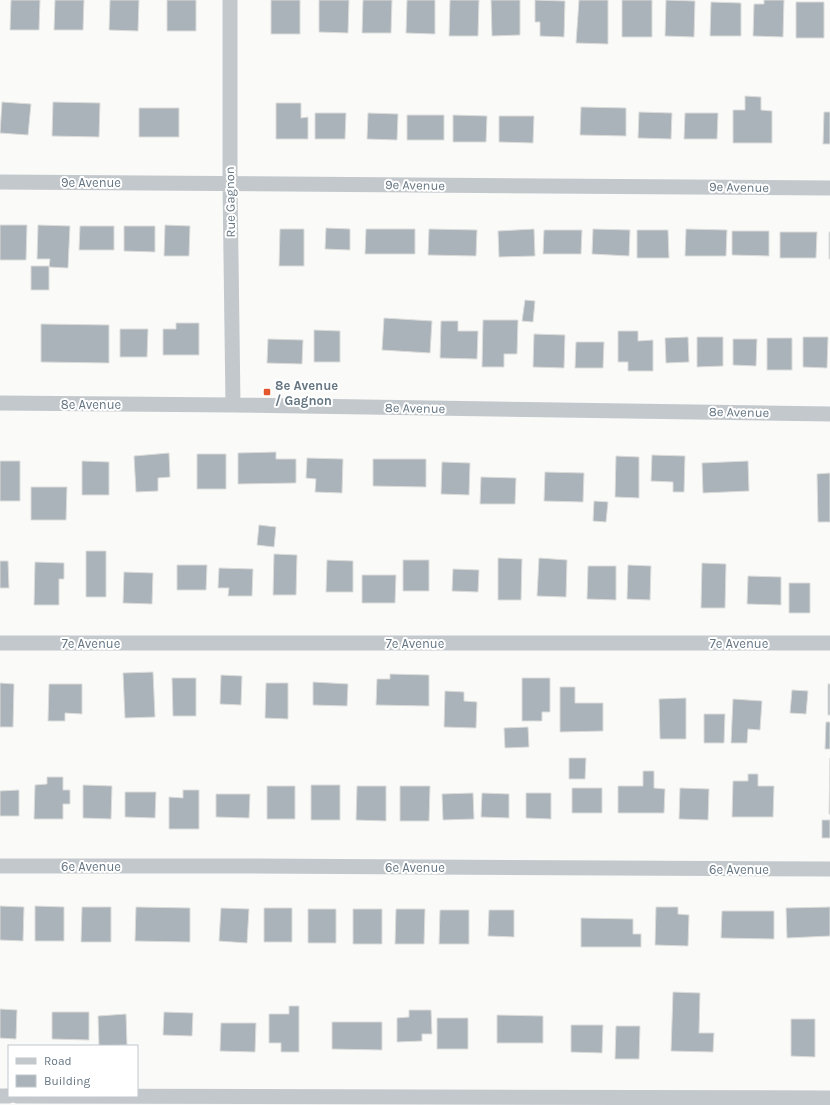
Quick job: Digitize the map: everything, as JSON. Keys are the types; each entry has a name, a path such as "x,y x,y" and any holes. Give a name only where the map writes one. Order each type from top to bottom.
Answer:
{"street":[{"name":"Rue Gagnon","path":"230,0 230,183 233,405"},
{"name":"9e Avenue","path":"0,182 830,188"},
{"name":"8e Avenue","path":"0,403 830,414"},
{"name":"7e Avenue","path":"0,643 830,643"},
{"name":"6e Avenue","path":"0,866 830,869"},
{"path":"60,1097 230,1101 830,1098"}],"building":[{"path":"11,0 40,0 39,30 10,30"},
{"path":"55,0 84,0 83,30 54,30"},
{"path":"110,0 139,0 138,31 109,30"},
{"path":"167,0 196,0 196,31 167,31"},
{"path":"271,0 300,0 300,34 271,34"},
{"path":"319,0 349,0 348,33 319,32"},
{"path":"363,0 392,0 391,33 362,33"},
{"path":"407,0 435,0 435,34 406,33"},
{"path":"450,0 479,0 478,36 449,36"},
{"path":"491,0 520,0 520,35 492,36"},
{"path":"535,0 565,1 564,37 540,36 540,22 535,22"},
{"path":"579,0 608,0 608,44 576,43"},
{"path":"622,0 652,0 652,37 622,37"},
{"path":"666,0 695,1 694,37 665,36"},
{"path":"764,0 784,0 783,37 753,36 754,4 764,4"},
{"path":"711,2 741,3 741,36 710,36"},
{"path":"796,2 824,2 824,38 796,38"},
{"path":"745,96 761,97 761,110 772,111 772,143 733,143 733,110 745,110"},
{"path":"2,102 31,104 28,135 0,133"},
{"path":"53,102 100,103 99,137 52,136"},
{"path":"276,103 301,103 301,118 308,117 308,139 276,139"},
{"path":"581,107 626,108 626,136 580,135"},
{"path":"139,108 179,108 179,137 139,137"},
{"path":"639,112 672,113 671,139 638,138"},
{"path":"824,112 830,112 830,144 823,144"},
{"path":"315,113 346,113 345,139 315,139"},
{"path":"368,113 398,114 397,140 367,139"},
{"path":"685,113 718,113 717,139 684,139"},
{"path":"407,115 444,115 444,140 407,140"},
{"path":"453,115 487,116 486,142 453,142"},
{"path":"499,116 534,116 533,143 499,142"},
{"path":"0,225 27,225 26,260 0,260"},
{"path":"38,225 70,226 68,268 49,267 50,259 37,259"},
{"path":"165,225 190,226 189,256 164,256"},
{"path":"80,226 114,226 114,250 79,250"},
{"path":"124,226 155,226 155,252 124,251"},
{"path":"326,228 350,229 350,250 325,249"},
{"path":"280,229 304,229 304,266 279,266"},
{"path":"366,229 415,229 415,254 365,254"},
{"path":"429,229 477,230 476,256 428,255"},
{"path":"534,229 535,256 499,257 498,231"},
{"path":"593,229 630,230 629,256 592,254"},
{"path":"686,229 727,230 726,256 685,256"},
{"path":"544,230 582,230 581,254 543,254"},
{"path":"637,230 668,230 669,258 637,258"},
{"path":"732,231 769,231 769,256 732,255"},
{"path":"780,232 817,232 816,258 780,258"},
{"path":"830,232 830,259 829,259"},
{"path":"31,266 49,266 49,290 31,290"},
{"path":"525,300 535,301 533,322 522,321"},
{"path":"384,318 432,321 430,353 382,350"},
{"path":"483,320 518,320 517,354 504,354 504,367 482,367"},
{"path":"441,321 458,321 458,331 478,331 477,359 440,358"},
{"path":"176,323 199,323 199,355 163,355 163,329 176,329"},
{"path":"41,324 109,325 109,363 41,362"},
{"path":"120,329 148,329 147,357 120,357"},
{"path":"314,330 340,331 340,362 314,362"},
{"path":"618,331 638,331 638,341 653,340 653,371 628,371 628,362 618,362"},
{"path":"534,334 565,335 564,368 533,367"},
{"path":"688,337 689,362 666,363 665,338"},
{"path":"697,337 723,337 723,366 697,367"},
{"path":"803,337 828,337 827,368 803,367"},
{"path":"767,338 792,338 792,370 767,370"},
{"path":"268,339 303,340 302,364 267,363"},
{"path":"733,339 757,339 756,366 733,365"},
{"path":"576,342 604,342 603,368 575,368"},
{"path":"276,452 276,459 296,459 296,483 238,484 238,453"},
{"path":"169,453 170,477 158,478 158,491 136,492 134,456"},
{"path":"197,454 226,454 226,489 197,489"},
{"path":"652,455 685,456 684,492 673,492 673,482 651,481"},
{"path":"616,456 639,457 639,498 615,497"},
{"path":"307,458 343,459 342,493 315,492 316,479 306,478"},
{"path":"373,459 426,459 426,487 373,486"},
{"path":"0,461 20,461 20,501 0,501"},
{"path":"82,461 109,462 109,495 82,495"},
{"path":"748,461 749,491 703,493 702,463"},
{"path":"442,462 470,463 469,495 441,494"},
{"path":"545,472 584,473 583,502 544,501"},
{"path":"830,473 830,522 818,522 817,474"},
{"path":"481,477 516,478 515,504 480,504"},
{"path":"31,487 67,487 66,520 31,520"},
{"path":"594,501 608,502 606,522 593,521"},
{"path":"259,525 276,527 274,547 257,545"},
{"path":"86,551 106,551 106,597 86,597"},
{"path":"274,554 297,555 296,595 273,595"},
{"path":"498,558 522,559 521,600 498,600"},
{"path":"539,558 567,560 566,597 537,596"},
{"path":"327,560 353,561 353,592 326,592"},
{"path":"403,560 429,560 429,591 403,591"},
{"path":"0,561 8,561 9,588 0,588"},
{"path":"35,562 64,563 64,579 59,579 59,605 34,605"},
{"path":"702,563 726,564 725,608 701,608"},
{"path":"177,565 207,565 206,590 177,590"},
{"path":"628,565 651,566 650,600 627,599"},
{"path":"588,566 616,566 616,600 587,599"},
{"path":"219,568 253,569 252,596 228,596 229,588 218,588"},
{"path":"453,569 479,570 478,592 452,591"},
{"path":"124,572 153,573 152,604 123,603"},
{"path":"362,575 396,575 395,603 362,603"},
{"path":"748,576 781,577 781,605 747,604"},
{"path":"789,583 810,583 810,613 789,613"},
{"path":"153,672 155,717 125,718 123,673"},
{"path":"390,674 429,675 429,706 376,705 377,679 390,679"},
{"path":"221,675 242,676 241,705 220,704"},
{"path":"172,678 196,678 196,716 173,716"},
{"path":"522,678 550,678 550,712 542,712 542,721 522,721"},
{"path":"313,682 348,684 347,706 313,705"},
{"path":"0,683 14,684 13,727 0,727"},
{"path":"266,683 288,683 288,719 265,718"},
{"path":"49,684 82,684 82,714 65,713 65,721 48,721"},
{"path":"828,684 830,684 830,715 828,715"},
{"path":"560,687 575,687 575,703 603,703 603,731 560,732"},
{"path":"792,690 808,691 806,714 790,713"},
{"path":"445,691 464,692 464,701 477,702 476,728 444,727"},
{"path":"686,698 686,739 660,739 659,699"},
{"path":"733,699 762,701 760,730 748,729 747,743 731,743"},
{"path":"704,714 725,714 724,743 704,743"},
{"path":"826,722 830,722 830,749 825,749"},
{"path":"528,727 529,747 505,748 504,728"},
{"path":"569,758 586,758 585,779 569,779"},
{"path":"830,758 830,814 829,814"},
{"path":"643,771 654,771 654,788 665,789 664,813 618,813 618,786 643,786"},
{"path":"748,774 758,774 758,786 774,786 773,817 732,817 733,781 748,781"},
{"path":"47,777 63,777 63,790 70,790 70,804 63,804 63,819 34,819 35,785 47,784"},
{"path":"83,785 112,786 111,819 83,818"},
{"path":"311,785 340,785 340,820 311,820"},
{"path":"267,786 295,786 295,819 267,819"},
{"path":"357,786 386,786 386,821 356,820"},
{"path":"400,786 430,786 429,821 400,821"},
{"path":"572,788 602,788 602,813 572,813"},
{"path":"680,788 709,789 708,820 679,819"},
{"path":"19,790 19,816 0,816 0,791"},
{"path":"183,790 199,790 199,829 169,829 169,797 183,798"},
{"path":"125,792 156,792 155,818 125,817"},
{"path":"473,793 474,819 443,820 442,794"},
{"path":"482,793 509,794 509,818 481,817"},
{"path":"526,793 551,793 551,819 526,818"},
{"path":"216,794 250,794 249,818 216,817"},
{"path":"822,820 830,820 830,838 822,838"},
{"path":"0,906 24,907 23,941 0,940"},
{"path":"35,906 64,907 64,941 35,941"},
{"path":"82,907 111,907 111,942 81,942"},
{"path":"136,907 190,908 190,942 135,941"},
{"path":"656,907 678,907 678,914 689,915 688,946 655,945"},
{"path":"830,907 830,936 787,938 786,908"},
{"path":"221,908 249,909 247,943 219,941"},
{"path":"264,908 292,908 292,942 264,942"},
{"path":"308,909 336,909 336,943 308,943"},
{"path":"353,909 382,909 382,944 353,944"},
{"path":"396,909 425,909 424,944 395,944"},
{"path":"440,910 469,910 469,944 439,944"},
{"path":"489,910 514,910 514,937 488,936"},
{"path":"722,911 774,911 774,939 721,938"},
{"path":"581,918 633,919 633,934 641,934 641,947 581,947"},
{"path":"673,992 700,993 699,1033 714,1033 713,1052 671,1051"},
{"path":"289,1006 299,1006 299,1052 281,1052 281,1043 269,1043 269,1014 289,1014"},
{"path":"0,1009 17,1010 16,1039 0,1038"},
{"path":"409,1010 431,1010 432,1034 422,1034 422,1041 397,1042 397,1018 409,1017"},
{"path":"52,1012 89,1012 89,1040 52,1039"},
{"path":"164,1012 193,1013 192,1036 163,1035"},
{"path":"126,1014 127,1045 99,1045 98,1016"},
{"path":"497,1015 543,1016 543,1043 497,1043"},
{"path":"437,1018 468,1018 468,1049 437,1049"},
{"path":"791,1019 815,1019 815,1057 791,1056"},
{"path":"332,1022 382,1022 382,1050 332,1049"},
{"path":"221,1023 256,1023 255,1052 220,1051"},
{"path":"571,1025 603,1025 602,1053 571,1052"},
{"path":"616,1026 640,1026 639,1059 615,1059"}],"place":[{"name":"8e Avenue / Gagnon","path":"267,392"}]}
